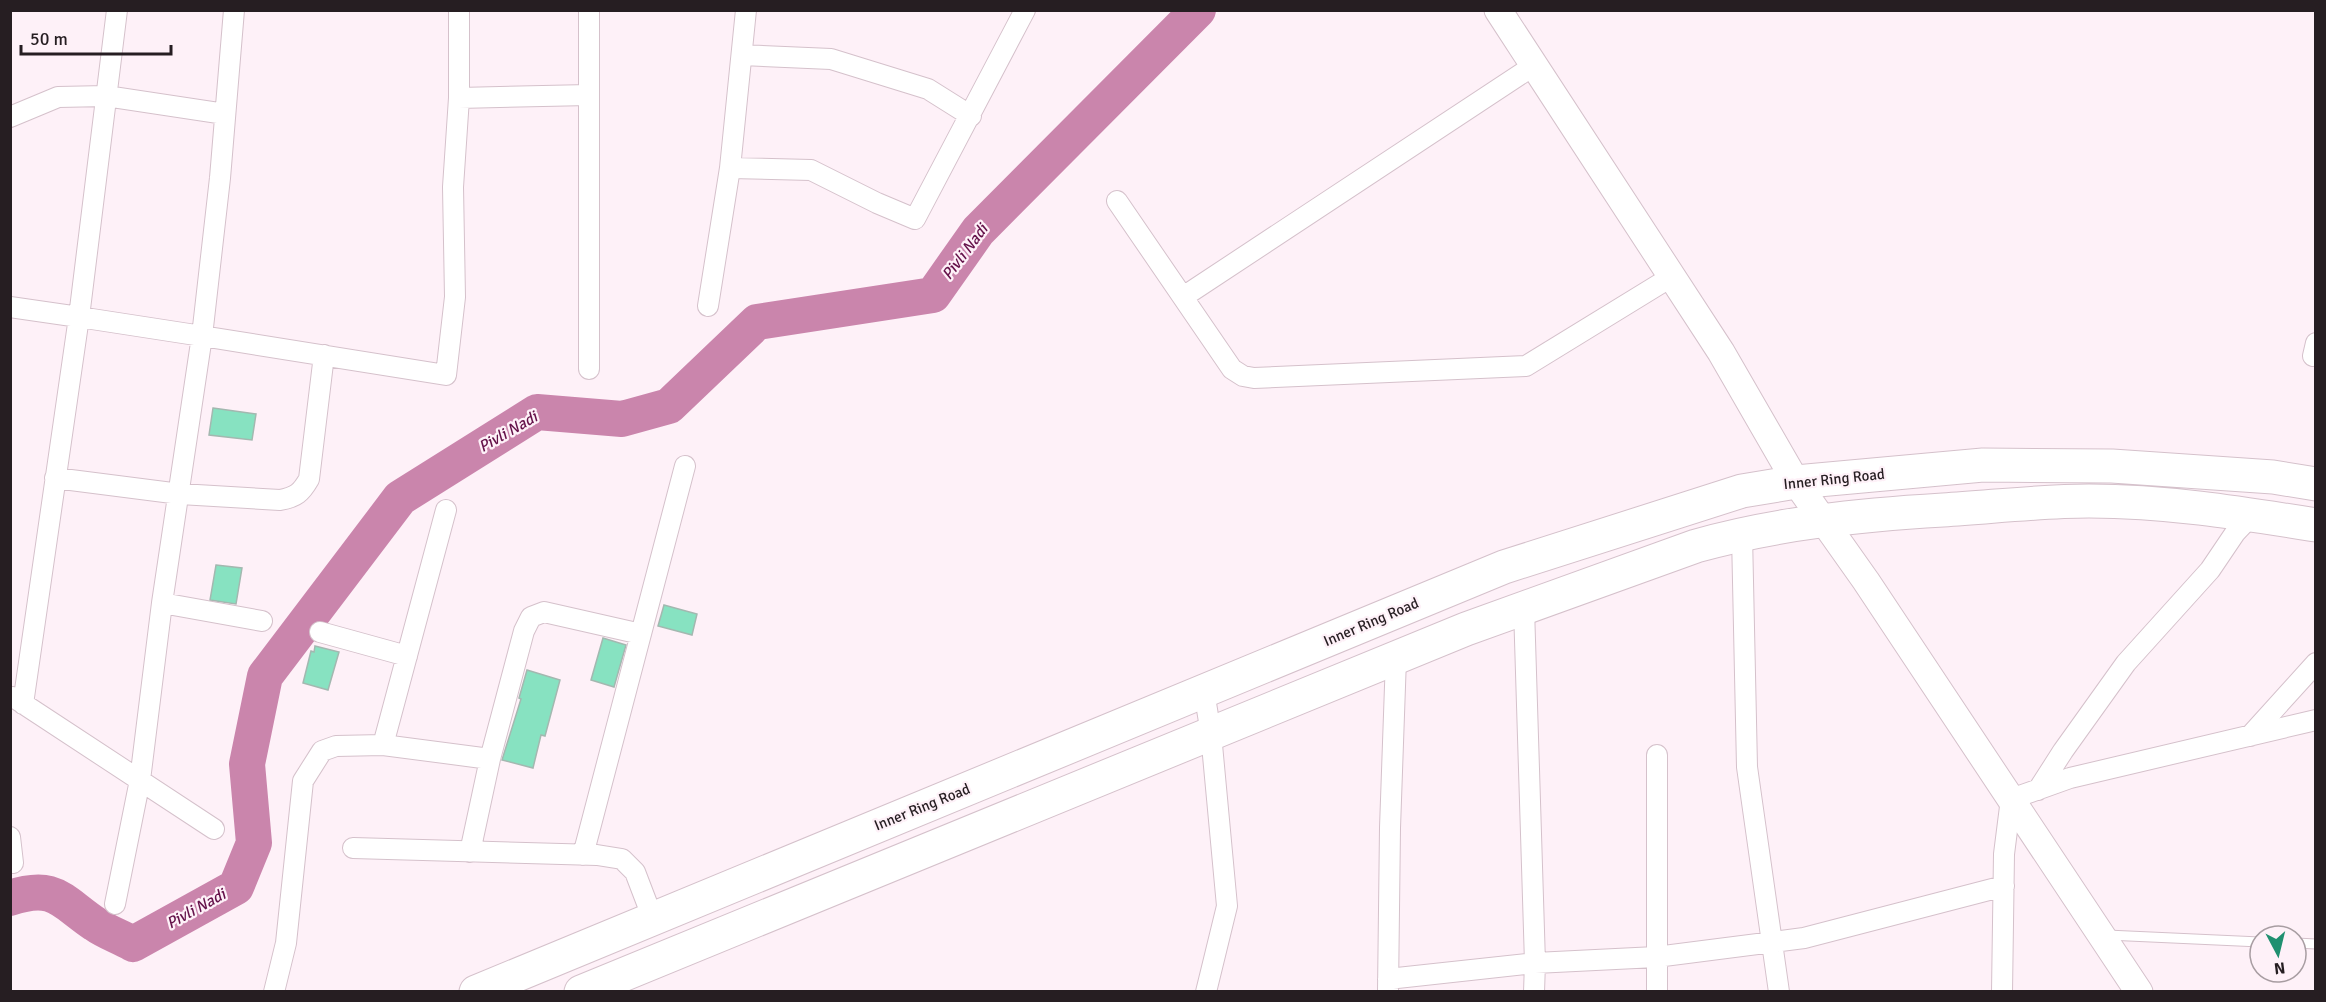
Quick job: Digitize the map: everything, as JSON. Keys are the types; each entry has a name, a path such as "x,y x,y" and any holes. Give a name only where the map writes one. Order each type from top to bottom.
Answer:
{"highway":[{"name":"Inner Ring Road","path":"476,992 1504,567 1742,491 1796,482 1995,465 2112,466 2273,477 2316,484"},
{"path":"581,992 1396,658 1524,608 1696,546 1742,535 1862,515 2088,501 2178,505 2316,525"}],"street":[{"path":"117,10 79,317 55,478 14,701 214,829"},
{"path":"115,904 140,780 162,603 202,336 234,10"},
{"path":"10,307 446,375 455,297 453,187 459,98 459,10"},
{"path":"589,10 589,369"},
{"path":"708,306 730,168 746,10"},
{"path":"1498,10 1721,352 1796,482 2139,992"},
{"path":"730,168 811,170 915,219 971,116 1023,12"},
{"path":"742,55 831,59 928,88 971,116"},
{"path":"1183,297 1533,66"},
{"path":"459,98 589,95"},
{"path":"10,117 58,97 106,96 225,114"},
{"path":"1117,201 1232,369 1243,376 1266,377 1526,366 1671,277"},
{"path":"55,478 180,494 280,500 295,497 309,479 324,356"},
{"path":"583,855 685,466"},
{"path":"383,745 446,510"},
{"path":"2038,790 2126,663 2210,570 2235,533 2252,514"},
{"path":"1742,535 1747,767 1779,992"},
{"path":"162,603 262,621"},
{"path":"1524,608 1534,992"},
{"path":"470,852 490,759 525,630 531,617 544,612 641,634"},
{"path":"320,632 407,656"},
{"path":"1396,658 1390,828 1388,985 1535,963 1656,957 1804,938 2004,886"},
{"path":"2250,736 2316,663"},
{"path":"1204,691 1211,734 1227,906 1206,992"},
{"path":"2011,800 2070,778 2316,720"},
{"path":"274,992 286,943 303,781 322,751 336,746 383,745 490,759"},
{"path":"1657,755 1657,992"},
{"path":"2002,992 2004,854 2011,800"},
{"path":"10,837 13,863"},
{"path":"353,849 583,855 622,859 635,872 653,918"}],"lane":[{"path":"2101,935 2248,941"}],"building":[{"path":"213,408 256,414 252,440 209,435"},
{"path":"216,565 242,568 236,604 210,600"},
{"path":"664,605 697,614 692,635 658,626"},
{"path":"603,638 626,645 614,687 591,680"},
{"path":"315,646 339,652 328,690 303,683 311,651 314,652"},
{"path":"527,670 560,680 545,736 541,735 533,768 502,760 521,699 519,698"}],"waterway":[{"name":"Pivli Nadi","path":"10,898 37,892 57,897 99,927 133,944 236,887 254,843 247,764 265,676 400,498 537,412 622,419 669,406 757,322 933,295 978,231 1198,10"}]}
